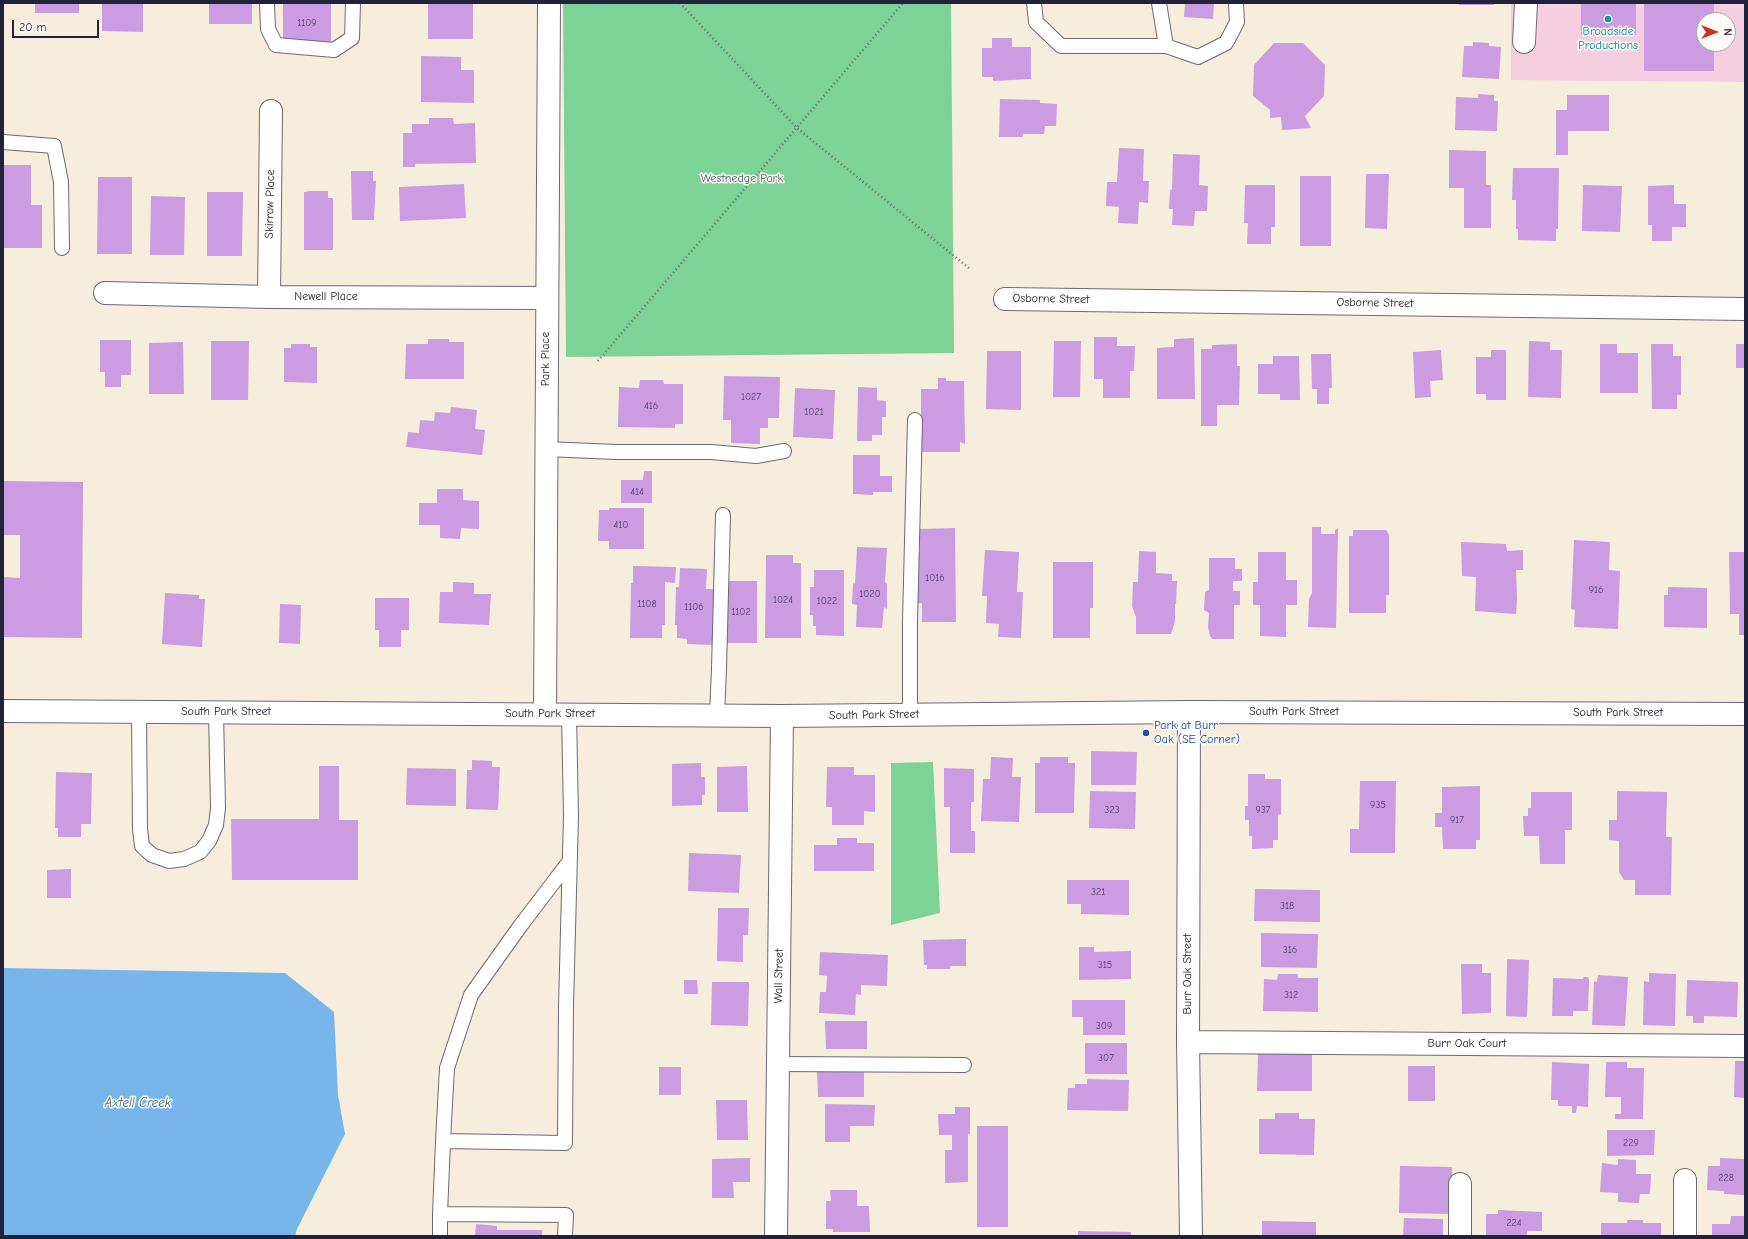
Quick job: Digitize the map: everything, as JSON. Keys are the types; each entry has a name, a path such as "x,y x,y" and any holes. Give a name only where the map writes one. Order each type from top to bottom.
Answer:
{"street":[{"name":"Park Place","path":"545,714 546,298 549,3"},
{"path":"1524,42 1526,3"},
{"name":"Skirrow Place","path":"269,297 271,111"},
{"name":"Newell Place","path":"104,294 269,297 546,298"},
{"name":"Osborne Street","path":"1005,298 1745,309"},
{"name":"South Park Street","path":"3,711 716,716 1189,712 1745,714"},
{"name":"Burr Oak Street","path":"1189,712 1188,1042 1191,1236"},
{"name":"Wall Street","path":"776,1236 782,716"},
{"name":"Burr Oak Court","path":"1188,1042 1745,1046"},
{"path":"1685,1180 1685,1236"},
{"path":"1460,1184 1460,1236"}],"lane":[{"path":"267,3 268,29 276,45 334,50 352,38 353,3"},
{"path":"1034,3 1036,22 1061,46 1166,46 1198,57 1226,43 1237,22 1236,3"},
{"path":"1159,3 1166,46"},
{"path":"3,142 54,146 61,182 62,248"},
{"path":"910,715 910,622 915,420"},
{"path":"546,449 616,452 711,452 756,456 784,452"},
{"path":"716,716 719,669 723,515"},
{"path":"139,712 140,829 142,846 152,855 169,861 184,859 200,852 209,841 216,825 218,808 216,712"},
{"path":"443,1141 566,1143 569,862 571,816 569,714"},
{"path":"440,1236 447,1068 471,995 521,925 569,862"},
{"path":"778,1064 964,1065"},
{"path":"440,1214 566,1215 565,1236"}],"path":[{"path":"680,3 797,128 970,269"},
{"path":"598,361 903,3"}],"shaded area":[{"path":"1511,3 1745,3 1745,82 1511,80"}],"green space":[{"name":"Westnedge Park","path":"563,3 951,3 954,353 566,357"},
{"path":"933,762 940,913 891,925 891,763"}],"water":[{"name":"Axtell Creek","path":"3,968 285,973 334,1012 338,1095 345,1134 297,1229 295,1236 3,1236"}],"building":[{"path":"35,3 79,3 79,13 35,13"},
{"path":"102,3 143,3 143,32 102,31"},
{"path":"209,3 252,3 252,24 209,24"},
{"path":"283,3 331,3 331,43 283,43"},
{"path":"428,3 473,3 473,39 428,39"},
{"path":"1185,3 1214,3 1213,19 1184,17"},
{"path":"1459,3 1494,3 1494,5 1459,5"},
{"name":"Broadside Productions","path":"1581,3 1636,3 1636,35 1581,35"},
{"path":"1644,3 1714,3 1714,12 1696,12 1696,52 1714,52 1714,71 1644,71"},
{"path":"992,38 1012,38 1012,47 1031,47 1031,79 993,81 993,77 982,77 982,48 992,48"},
{"path":"1473,42 1489,43 1489,46 1501,47 1499,79 1462,77 1464,46 1473,46"},
{"path":"1274,43 1303,43 1325,65 1324,96 1305,116 1311,128 1282,130 1281,117 1270,118 1270,110 1253,96 1254,65"},
{"path":"421,56 461,57 461,70 474,70 474,103 421,102"},
{"path":"1478,94 1494,95 1494,101 1498,101 1497,131 1455,130 1456,97 1478,98"},
{"path":"1567,95 1609,95 1609,131 1568,131 1568,155 1556,155 1556,110 1567,110"},
{"path":"1000,99 1040,100 1040,103 1057,104 1056,126 1045,126 1044,134 1023,134 1023,137 999,137"},
{"path":"429,118 453,118 454,124 475,123 476,163 415,164 415,167 403,167 403,133 412,133 412,124 429,124"},
{"path":"1119,148 1144,149 1143,181 1149,181 1148,203 1139,202 1138,224 1118,223 1119,207 1106,206 1107,182 1117,182"},
{"path":"1449,150 1486,151 1486,185 1491,185 1491,228 1464,228 1464,188 1449,188"},
{"path":"1173,154 1200,155 1199,185 1208,186 1207,211 1195,211 1194,226 1172,225 1173,209 1169,209 1170,190 1172,189"},
{"path":"3,165 31,165 31,205 42,205 42,248 3,248"},
{"path":"1513,168 1559,168 1558,229 1556,229 1556,241 1518,240 1518,229 1516,229 1516,200 1512,200"},
{"path":"351,171 373,171 373,181 376,181 374,220 352,220"},
{"path":"1366,174 1389,174 1387,229 1365,228"},
{"path":"1300,176 1331,176 1331,246 1300,246"},
{"path":"98,177 132,177 132,254 97,254"},
{"path":"464,184 466,218 400,221 399,187"},
{"path":"1245,185 1275,185 1275,227 1271,227 1271,244 1247,244 1248,223 1244,223"},
{"path":"1583,185 1622,186 1620,232 1582,231"},
{"path":"1674,185 1674,204 1686,204 1686,227 1672,227 1672,241 1652,241 1652,225 1648,225 1648,186"},
{"path":"328,191 328,198 333,198 333,250 304,250 304,192"},
{"path":"207,192 243,192 242,256 207,256"},
{"path":"151,196 185,197 184,255 150,255"},
{"path":"1094,337 1117,337 1117,346 1135,346 1134,371 1130,371 1130,398 1103,398 1103,379 1094,379"},
{"path":"1194,338 1195,399 1157,399 1157,348 1174,347 1174,339"},
{"path":"428,339 449,339 449,342 464,342 464,379 405,379 406,344 428,344"},
{"path":"100,340 131,340 131,375 121,375 121,387 105,387 105,372 100,372"},
{"path":"211,341 249,341 248,400 211,400"},
{"path":"1054,341 1081,341 1080,397 1053,397"},
{"path":"1529,341 1550,342 1550,350 1562,350 1561,398 1528,397"},
{"path":"183,342 184,394 149,394 149,343"},
{"path":"291,344 310,344 310,347 317,347 317,383 284,382 284,348 291,348"},
{"path":"1237,344 1237,366 1240,366 1239,405 1217,405 1217,426 1201,426 1201,349 1212,349 1212,345"},
{"path":"1600,344 1617,344 1617,353 1638,353 1638,393 1600,393"},
{"path":"1651,344 1673,344 1673,356 1681,356 1681,395 1677,395 1677,409 1652,409"},
{"path":"1736,344 1745,344 1745,368 1736,368"},
{"path":"1441,350 1443,380 1430,381 1431,397 1415,398 1413,352"},
{"path":"1491,350 1506,350 1506,400 1486,400 1486,394 1476,394 1476,357 1491,357"},
{"path":"987,351 1021,351 1021,410 986,409"},
{"path":"1311,354 1331,354 1332,388 1329,388 1329,404 1317,404 1317,389 1312,389"},
{"path":"1273,356 1299,356 1300,400 1280,400 1280,394 1258,394 1258,364 1273,364"},
{"path":"724,376 780,377 779,418 768,418 768,428 760,428 760,444 731,443 731,420 723,420"},
{"path":"938,378 946,378 946,381 964,381 965,444 960,442 960,452 921,452 921,389 938,389"},
{"path":"640,380 663,380 664,384 683,384 683,424 675,424 675,428 618,427 619,387 639,388"},
{"path":"858,387 877,388 877,400 886,401 886,417 882,417 882,435 872,435 872,441 857,441"},
{"path":"795,388 835,390 833,439 793,437"},
{"path":"451,407 477,410 475,429 485,430 482,455 406,447 408,432 419,433 420,420 434,421 435,412 450,413"},
{"path":"853,455 880,455 880,476 892,476 892,492 873,492 873,495 853,494"},
{"path":"644,471 652,471 652,503 621,503 621,480 643,480"},
{"path":"3,481 83,482 82,638 3,637 3,577 20,578 20,535 3,535"},
{"path":"437,489 463,489 463,500 479,501 479,529 461,528 460,539 440,538 440,525 419,525 419,503 437,503"},
{"path":"609,508 644,508 644,549 609,549 609,541 598,541 599,510 609,510"},
{"path":"1312,527 1321,527 1321,534 1335,534 1335,530 1338,528 1336,628 1308,627 1309,599 1312,593"},
{"path":"955,528 956,622 922,622 922,603 916,604 915,552 920,552 920,529"},
{"path":"1353,530 1386,530 1389,535 1389,595 1386,595 1386,613 1349,613 1349,536 1353,536"},
{"path":"1574,540 1610,542 1609,570 1620,571 1618,629 1574,627 1575,610 1571,609"},
{"path":"1461,542 1506,544 1507,551 1523,550 1523,570 1516,570 1516,614 1475,611 1476,577 1462,576"},
{"path":"857,547 887,548 885,582 887,584 887,609 884,607 882,628 856,627 857,605 852,604 853,583 855,584"},
{"path":"985,550 1019,552 1017,592 1023,592 1021,638 998,637 999,624 986,623 987,596 982,596"},
{"path":"1139,551 1156,552 1156,573 1172,574 1172,581 1177,581 1175,621 1171,634 1136,634 1136,617 1132,606 1133,582 1138,582"},
{"path":"1258,552 1286,552 1286,580 1297,580 1297,605 1286,605 1286,637 1260,636 1260,605 1253,605 1253,582 1258,582"},
{"path":"1729,552 1745,552 1745,635 1739,635 1739,614 1730,614"},
{"path":"766,555 793,555 793,563 801,563 801,638 765,638"},
{"path":"1209,558 1235,558 1235,569 1242,569 1242,581 1233,581 1233,591 1240,591 1240,605 1234,605 1234,639 1212,639 1210,636 1208,627 1209,613 1204,610 1205,592 1209,590"},
{"path":"1053,562 1093,562 1093,608 1090,608 1090,638 1053,638"},
{"path":"633,566 676,567 675,583 665,582 665,625 662,625 662,638 630,638 631,583 633,583"},
{"path":"680,568 707,569 706,589 714,589 713,645 687,644 687,639 677,638 677,625 675,625 676,587 679,587"},
{"path":"814,570 844,570 844,636 816,635 816,626 813,626 813,615 810,615 810,587 814,587"},
{"path":"726,581 757,581 757,643 726,643"},
{"path":"453,582 474,583 474,594 491,594 489,625 439,623 440,592 453,592"},
{"path":"1668,587 1707,588 1707,628 1664,627 1664,595 1668,595"},
{"path":"165,593 199,595 199,599 205,599 202,647 162,644"},
{"path":"375,598 409,598 409,630 401,630 401,647 379,647 379,630 375,630"},
{"path":"280,604 301,605 300,644 279,643"},
{"path":"1091,751 1137,752 1136,785 1091,785"},
{"path":"991,757 1013,758 1012,777 1021,777 1019,822 981,821 983,779 990,779"},
{"path":"1040,757 1068,757 1068,763 1075,763 1074,813 1035,813 1035,763 1040,763"},
{"path":"472,760 492,761 492,767 500,767 498,810 466,809 467,770 472,770"},
{"path":"701,763 701,777 705,777 705,795 702,795 702,805 672,806 672,764"},
{"path":"319,766 339,766 339,820 358,820 358,880 232,880 231,819 319,819"},
{"path":"747,766 748,812 717,812 717,767"},
{"path":"827,767 854,767 854,775 875,775 875,812 864,811 864,825 832,825 832,807 826,807"},
{"path":"407,768 456,769 456,806 406,805"},
{"path":"944,768 974,769 974,802 971,802 971,831 975,831 975,853 950,853 950,807 944,807"},
{"path":"56,772 92,773 91,824 81,824 81,837 58,837 58,828 55,828"},
{"path":"1248,774 1265,774 1265,779 1281,779 1281,815 1278,814 1278,840 1273,840 1273,848 1252,849 1252,836 1249,836 1249,820 1245,820 1245,806 1248,806"},
{"path":"1360,781 1396,781 1395,853 1350,853 1350,829 1359,829"},
{"path":"1480,786 1480,840 1476,840 1476,849 1443,849 1442,827 1435,827 1435,813 1442,813 1442,787"},
{"path":"1090,791 1136,792 1135,829 1089,828"},
{"path":"1617,791 1667,792 1666,837 1672,837 1671,895 1635,895 1635,880 1624,880 1619,872 1619,841 1609,840 1609,820 1617,820"},
{"path":"1531,792 1572,792 1572,830 1565,830 1565,864 1540,864 1539,836 1524,836 1523,816 1528,816 1528,808 1531,808"},
{"path":"837,838 857,838 857,843 874,843 874,871 814,871 814,845 837,845"},
{"path":"689,853 741,855 739,893 688,891"},
{"path":"71,869 71,898 47,898 47,870"},
{"path":"1067,880 1129,880 1129,915 1081,914 1081,904 1067,904"},
{"path":"1255,889 1320,890 1320,922 1254,921"},
{"path":"718,908 749,908 748,935 743,935 743,962 717,961"},
{"path":"1261,933 1318,934 1317,968 1261,967"},
{"path":"966,939 966,966 950,966 950,969 927,969 927,965 924,965 923,940"},
{"path":"1079,947 1094,947 1094,952 1131,951 1131,979 1079,980"},
{"path":"820,952 888,955 887,986 861,985 861,995 856,994 855,1015 819,1013 820,992 826,992 827,976 819,975"},
{"path":"1507,959 1529,960 1527,1017 1506,1016"},
{"path":"1461,964 1482,964 1482,973 1491,973 1491,1013 1462,1014"},
{"path":"1649,973 1676,974 1675,1026 1643,1025 1644,981 1649,982"},
{"path":"1278,974 1298,974 1298,978 1318,978 1318,1012 1263,1011 1264,979 1277,980"},
{"path":"1598,975 1628,977 1625,1026 1592,1025 1594,981 1597,982"},
{"path":"1584,977 1588,977 1589,980 1588,1011 1573,1011 1573,1016 1552,1016 1553,978 1583,979"},
{"path":"684,980 697,980 698,994 684,994"},
{"path":"1687,980 1738,982 1737,1017 1704,1016 1704,1023 1693,1023 1693,1016 1686,1016"},
{"path":"712,982 749,982 748,1026 711,1025"},
{"path":"1072,1000 1125,1000 1125,1035 1083,1035 1083,1017 1072,1017"},
{"path":"825,1021 867,1021 867,1049 826,1049"},
{"path":"1085,1043 1127,1043 1127,1074 1085,1074"},
{"path":"1258,1053 1312,1054 1312,1091 1257,1091"},
{"path":"1735,1061 1745,1061 1745,1098 1734,1097"},
{"path":"1552,1062 1589,1064 1588,1107 1577,1106 1576,1113 1572,1113 1572,1106 1558,1106 1558,1100 1551,1100"},
{"path":"1606,1062 1627,1062 1627,1068 1644,1068 1643,1119 1615,1119 1615,1114 1621,1114 1621,1097 1605,1097"},
{"path":"1408,1066 1435,1066 1435,1101 1408,1101"},
{"path":"659,1067 681,1067 681,1095 659,1095"},
{"path":"864,1067 864,1097 818,1097 817,1071"},
{"path":"1087,1079 1129,1080 1128,1111 1067,1110 1068,1088 1075,1088 1075,1084 1087,1084"},
{"path":"716,1100 747,1100 748,1140 717,1140"},
{"path":"825,1104 875,1105 874,1126 850,1126 850,1142 825,1142"},
{"path":"955,1107 970,1107 970,1134 968,1134 968,1182 945,1183 945,1150 952,1150 952,1135 939,1135 938,1114 955,1114"},
{"path":"1275,1113 1299,1113 1299,1119 1315,1119 1314,1155 1259,1154 1259,1119 1275,1119"},
{"path":"977,1126 1008,1126 1008,1227 977,1227"},
{"path":"1607,1130 1655,1130 1654,1155 1607,1156"},
{"path":"750,1158 750,1182 733,1182 734,1198 712,1198 712,1159"},
{"path":"1720,1158 1744,1159 1745,1195 1724,1194 1724,1191 1707,1190 1708,1166 1720,1166"},
{"path":"1618,1159 1636,1160 1636,1174 1651,1174 1650,1194 1640,1194 1639,1203 1618,1202 1618,1193 1600,1192 1602,1163 1618,1165"},
{"path":"1400,1166 1452,1167 1452,1214 1399,1213"},
{"path":"830,1190 857,1190 857,1206 869,1206 870,1232 833,1232 833,1229 826,1229 826,1201 831,1201"},
{"path":"1498,1210 1542,1212 1542,1231 1527,1231 1527,1236 1486,1236 1486,1214 1498,1214"},
{"path":"1731,1216 1745,1216 1745,1236 1712,1236 1712,1224 1730,1224"},
{"path":"1404,1218 1443,1219 1443,1236 1403,1236"},
{"path":"1627,1220 1643,1220 1643,1223 1661,1223 1661,1236 1601,1236 1601,1223 1627,1223"},
{"path":"1262,1221 1316,1222 1316,1236 1262,1236"},
{"path":"476,1224 497,1226 497,1230 542,1230 542,1236 475,1236"},
{"path":"1078,1231 1131,1232 1131,1236 1078,1236"}],"place":[{"name":"Broadside Productions","path":"1608,19"},
{"name":"Park at Burr Oak (SE Corner)","path":"1146,733"}]}
